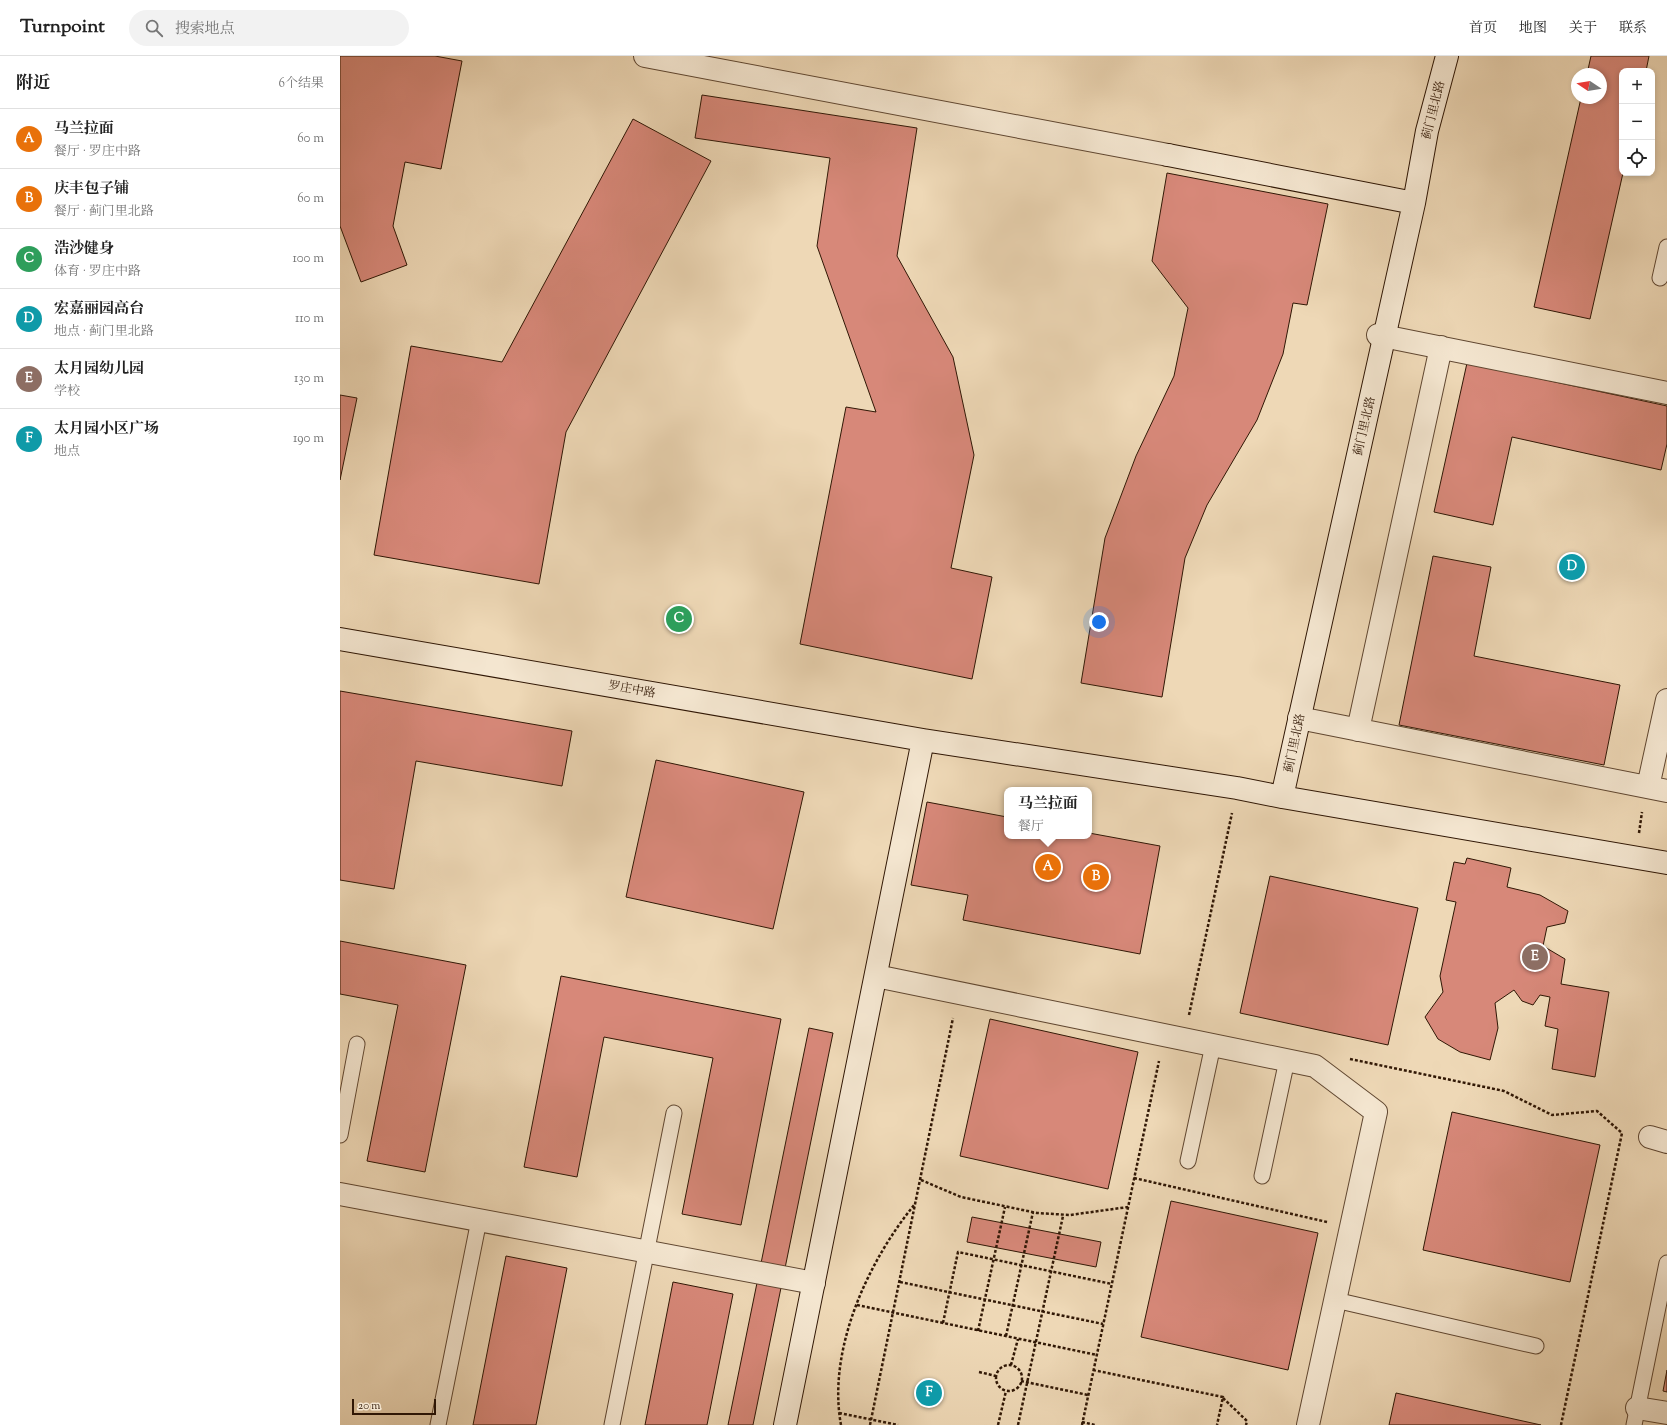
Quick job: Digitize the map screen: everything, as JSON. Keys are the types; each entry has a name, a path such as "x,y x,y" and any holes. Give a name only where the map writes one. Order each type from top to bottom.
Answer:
{"street":[{"path":"645,56 1414,203"},
{"name":"蓟门里北路","path":"1282,797 1414,203 1427,131 1447,56"},
{"path":"1378,335 1667,394"},
{"path":"1358,730 1441,347"},
{"name":"罗庄中路","path":"340,639 923,740 1237,788 1667,863"},
{"path":"1299,718 1657,789 1667,700"},
{"path":"785,1425 923,740"},
{"path":"876,976 1315,1066 1376,1112 1308,1425"},
{"path":"340,1194 814,1283"},
{"path":"1636,1417 1667,1413"}],"lane":[{"path":"1660,278 1667,247"},
{"path":"340,1135 357,1044"},
{"path":"1188,1161 1213,1045"},
{"path":"1262,1176 1287,1060"},
{"path":"612,1425 674,1113"},
{"path":"438,1425 479,1220"},
{"path":"1636,1417 1667,1263"},
{"path":"1335,1300 1536,1346"}],"path":[{"path":"1095,1425 1082,1424 1134,1178 1174,1037 1237,788"},
{"path":"1635,857 1641,819 1657,789"},
{"path":"870,1425 958,992"},
{"path":"1504,1091 1552,1115 1598,1111 1622,1133 1561,1425"},
{"path":"1134,1178 1351,1228"},
{"path":"921,1180 961,1197 1005,1207 1063,1216 1128,1207"},
{"path":"841,1425 838,1384 843,1352 857,1305 873,1267 898,1225 916,1203"},
{"path":"978,1331 1005,1207"},
{"path":"1006,1336 1034,1212"},
{"path":"1018,1425 1063,1216"},
{"path":"943,1323 958,1252 1112,1284"},
{"path":"900,1282 1103,1324"},
{"path":"857,1305 1097,1355"},
{"path":"1011,1365 1018,1339"},
{"path":"1007,1365 1011,1365 1019,1369 1022,1377 1018,1388 1006,1391 998,1384 996,1376 1000,1369 1007,1365"},
{"path":"1094,1370 1223,1397 1247,1420 1246,1425"},
{"path":"979,1372 996,1376"},
{"path":"1021,1381 1088,1395"},
{"path":"998,1425 1006,1391"},
{"path":"1217,1425 1223,1397"},
{"path":"839,1413 898,1425"}],"building":[{"path":"340,56 435,56 462,61 441,169 405,162 393,226 407,265 361,282 340,226"},
{"path":"1591,56 1649,56 1647,68 1619,68 1619,176 1622,176 1590,319 1534,307 1580,104 1607,104 1607,68 1588,68"},
{"path":"702,95 917,128 897,256 953,357 974,455 951,568 992,577 972,679 800,644 846,407 876,412 817,246 830,158 695,138"},
{"path":"633,119 711,161 566,432 539,584 374,555 411,346 502,362"},
{"path":"1167,173 1328,204 1307,305 1293,303 1283,354 1257,420 1207,505 1185,558 1162,697 1081,683 1105,538 1136,456 1174,376 1188,308 1152,261"},
{"path":"1467,363 1667,406 1667,444 1661,470 1512,437 1493,525 1434,512"},
{"path":"340,395 357,398 340,480"},
{"path":"1433,556 1491,567 1474,656 1620,685 1604,765 1399,725"},
{"path":"340,691 572,731 562,786 416,761 394,889 340,880"},
{"path":"656,760 804,792 773,929 626,897"},
{"path":"927,802 1004,816 1004,839 1092,839 1092,834 1160,846 1140,954 963,920 968,895 911,885"},
{"path":"1467,858 1511,868 1507,887 1540,895 1568,911 1565,923 1547,927 1543,946 1565,959 1561,984 1609,992 1595,1077 1552,1069 1558,1029 1545,1026 1550,997 1540,995 1533,1005 1522,1001 1514,990 1495,1003 1498,1028 1490,1060 1460,1052 1438,1039 1425,1017 1443,992 1440,976 1456,902 1446,900 1454,862 1465,864"},
{"path":"1270,876 1418,908 1388,1045 1240,1013"},
{"path":"340,941 466,965 425,1172 367,1161 398,1005 340,994"},
{"path":"561,976 781,1019 741,1225 682,1214 713,1058 604,1037 577,1177 524,1167"},
{"path":"990,1019 1138,1052 1108,1189 960,1156"},
{"path":"809,1028 833,1033 753,1425 728,1425"},
{"path":"1452,1112 1600,1145 1570,1282 1423,1250"},
{"path":"1171,1201 1318,1233 1288,1370 1141,1337"},
{"path":"972,1217 1101,1242 1096,1267 967,1242"},
{"path":"506,1256 567,1268 536,1425 473,1425"},
{"path":"673,1282 733,1294 707,1425 645,1425"},
{"path":"1667,1370 1667,1392 1663,1391"},
{"path":"1396,1393 1541,1425 1389,1425"}],"place":[{"name":"宏嘉丽园高台","path":"1572,567"},
{"name":"浩沙健身","path":"679,619"},
{"name":"马兰拉面","path":"1048,867"},
{"name":"庆丰包子铺","path":"1096,877"},
{"name":"太月园幼儿园","path":"1535,957"},
{"name":"太月园小区广场","path":"929,1393"}]}
